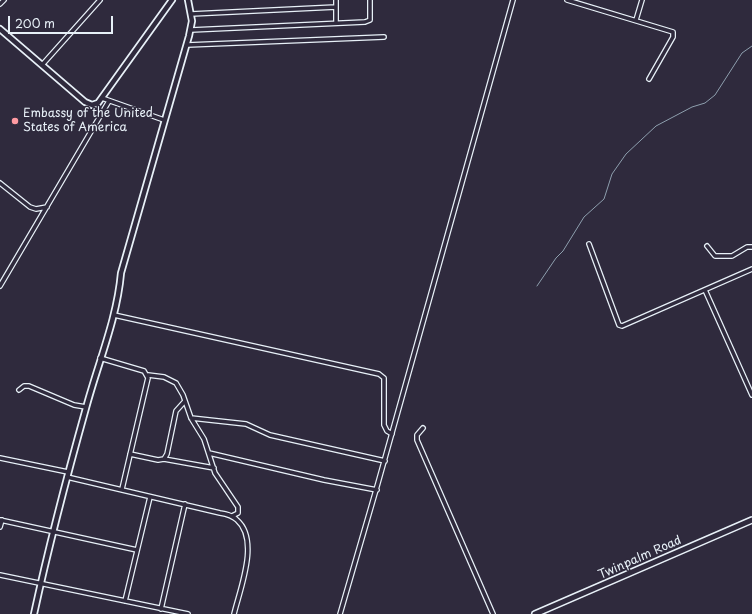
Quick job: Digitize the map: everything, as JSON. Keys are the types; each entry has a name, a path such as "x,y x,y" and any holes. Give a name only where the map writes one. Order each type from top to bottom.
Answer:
{"main road":[{"name":"Twinpalm Road","path":"535,614 752,520"}],"street":[{"path":"0,4 4,0"},
{"path":"42,65 100,0"},
{"path":"0,29 90,104 95,105 102,98 172,0"},
{"path":"34,614 52,532 86,407 118,300 121,273 164,120 187,46 191,14 188,0"},
{"path":"336,0 336,23"},
{"path":"190,30 370,20 370,0"},
{"path":"340,614 377,490 513,0"},
{"path":"567,0 671,31 673,35 649,79"},
{"path":"636,20 642,0"},
{"path":"191,14 336,7"},
{"path":"187,46 384,37"},
{"path":"102,98 164,120"},
{"path":"0,286 109,101"},
{"path":"0,183 30,207 36,209 47,207"},
{"path":"589,244 619,325 622,326 751,271"},
{"path":"707,246 715,256 728,257 735,255 747,247 752,247"},
{"path":"705,290 752,395"},
{"path":"114,315 379,374 384,378 384,425 387,431 392,434"},
{"path":"100,358 144,371 148,375 164,377 173,381 179,386 191,418 204,439 214,468 238,507 238,513 232,516"},
{"path":"122,490 148,375"},
{"path":"19,390 24,386 29,386 74,405 86,407"},
{"path":"164,459 167,454 176,411 185,401"},
{"path":"191,418 246,424 270,435 385,460"},
{"path":"423,428 417,435 417,440 493,614"},
{"path":"209,453 324,480 377,490"},
{"path":"130,454 158,460 164,459 214,468"},
{"path":"0,458 122,490 232,516 242,527 248,543 248,555 234,614"},
{"path":"125,601 150,497"},
{"path":"161,609 185,504"},
{"path":"0,527 1,520 137,550"},
{"path":"0,575 188,614"}],"waterway":[{"path":"537,286 556,258 563,251 584,217 604,199 612,174 626,154 656,126 692,107 705,103 715,95 742,53 752,46"}],"place":[{"name":"Embassy of the United States of America","path":"15,121"}]}
